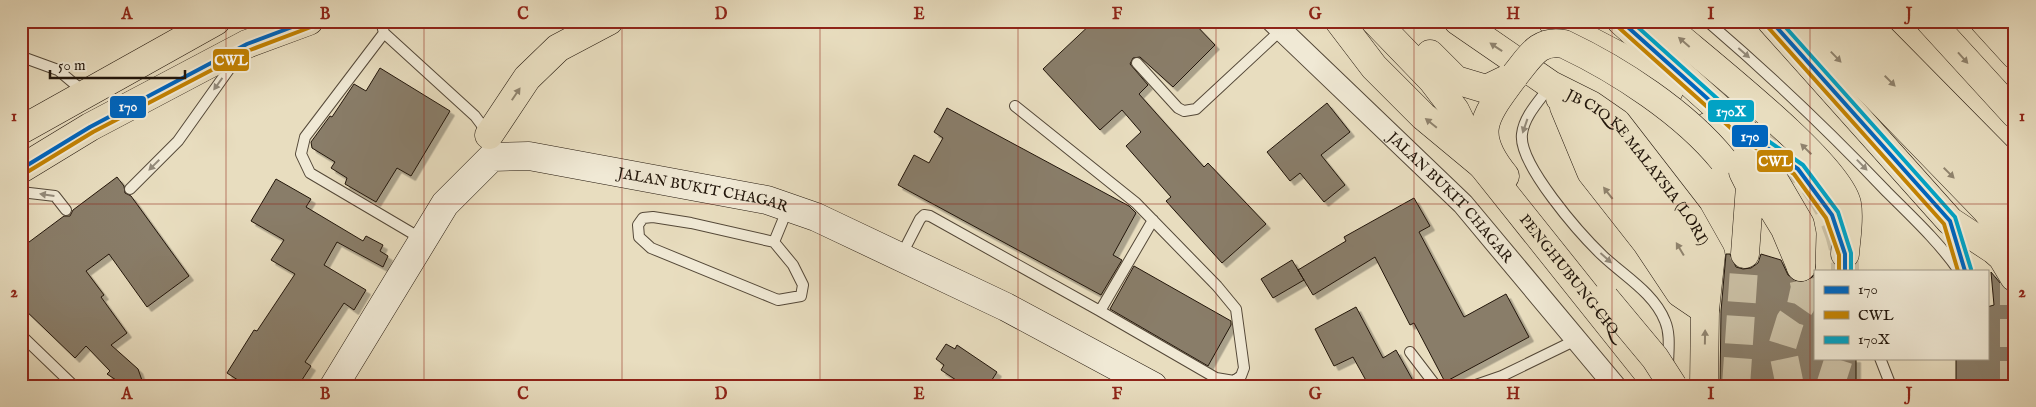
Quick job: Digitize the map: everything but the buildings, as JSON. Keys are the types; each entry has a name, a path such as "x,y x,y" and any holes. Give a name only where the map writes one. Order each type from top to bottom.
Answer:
{"main road":[{"path":"21,130 216,21"},
{"path":"21,169 90,127 247,44 309,21"},
{"path":"334,386 445,204 491,146 527,78 558,48 609,21"},
{"path":"1339,21 1374,67 1423,116 1482,165"},
{"path":"1375,21 1397,34 1456,80 1486,89 1516,74"},
{"path":"1458,21 1556,93"},
{"path":"1552,21 1619,56 1664,88 1728,156 1740,202 1746,254"},
{"path":"1603,21 1654,50"},
{"path":"1621,21 1746,134 1800,224 1802,234 1801,268 1785,229 1747,167 1711,145 1656,100 1564,44 1548,42 1537,48 1516,74 1489,111 1484,124 1487,147 1502,173 1602,305 1655,358 1672,386"},
{"path":"1660,21 1779,124 1827,170 1847,204 1845,254"},
{"path":"1771,21 1950,221 1994,250 2002,258 2014,277"},
{"path":"1802,21 1998,224 2007,242 2014,277"},
{"path":"1831,21 1988,179 2000,194 2009,209 2014,225 2014,277"},
{"path":"1864,21 2015,174"},
{"path":"1891,21 2015,154"},
{"path":"1930,21 2015,114"},
{"path":"1984,21 2015,55"},
{"path":"1397,34 1456,110 1482,165"},
{"name":"JB CIQ KE MALAYSIA (LORI)","path":"1556,93 1591,172 1646,242 1680,293 1705,310"},
{"name":"JB CIQ KE MALAYSIA (LORI)","path":"1556,93 1591,105 1617,123 1689,216 1711,255 1705,310 1704,386"},
{"name":"JALAN BUKIT CHAGAR","path":"491,146 529,156 767,200 816,217 1006,307 1145,384"},
{"name":"PENGHUBUNG CIQ","path":"1482,165 1602,305 1655,386"}],"street":[{"name":"JALAN BUKIT CHAGAR","path":"1276,26 1446,186 1578,339 1615,386"}],"lane":[{"path":"380,21 384,33 476,116 491,146"},
{"path":"1707,21 1763,69 1837,140 1938,244 1958,270"},
{"path":"1136,63 1178,108 1196,109 1276,26"},
{"path":"384,33 305,137 301,154 310,173 423,239"},
{"path":"130,189 178,141 247,44"},
{"path":"21,60 25,58 58,70 87,94"},
{"path":"1556,93 1526,120 1522,135 1523,150 1567,218 1603,256 1644,291 1662,314 1668,335 1668,386"},
{"path":"901,256 920,219 924,216 930,216 1216,378 1234,381 1241,376 1244,368 1236,309 1217,286 1136,203 1015,106"},
{"path":"21,192 54,196 66,210"},
{"path":"774,242 788,207"},
{"path":"653,217 691,223 774,242 792,266 803,285 801,296 778,300 651,248 638,237 638,226 643,218 653,217"},
{"path":"1100,311 1153,220"},
{"path":"1950,221 1965,270"},
{"path":"21,335 74,386"},
{"path":"1473,386 1502,376 1578,339"},
{"path":"1410,352 1436,386"},
{"path":"1881,360 1891,386"}],"tunnel":[{"path":"1747,134 1798,168 1825,201 1842,243 1845,270"},
{"path":"1736,386 1745,254"},
{"path":"1790,386 1782,347 1790,321 1801,305 1805,287 1801,267"},
{"path":"2014,277 2014,386"},
{"path":"1830,386 1838,360"}],"transit line":[{"name":"170","path":"21,169 90,127 247,44 308,21"},
{"name":"170","path":"1621,21 1747,134 1798,169 1832,215 1845,254 1845,270"},
{"name":"170X","path":"1631,21 1751,129 1803,165 1838,212 1851,253 1851,270"},
{"name":"170","path":"1771,21 1950,221 1965,270"},
{"name":"170X","path":"1780,21 1955,217 1971,269"},
{"name":"CWL","path":"1766,25 1944,224 1958,270"},
{"name":"CWL","path":"1617,26 1743,139 1794,174 1826,218 1839,255 1839,270"},
{"name":"CWL","path":"24,174 93,132 250,50 311,27"}]}
